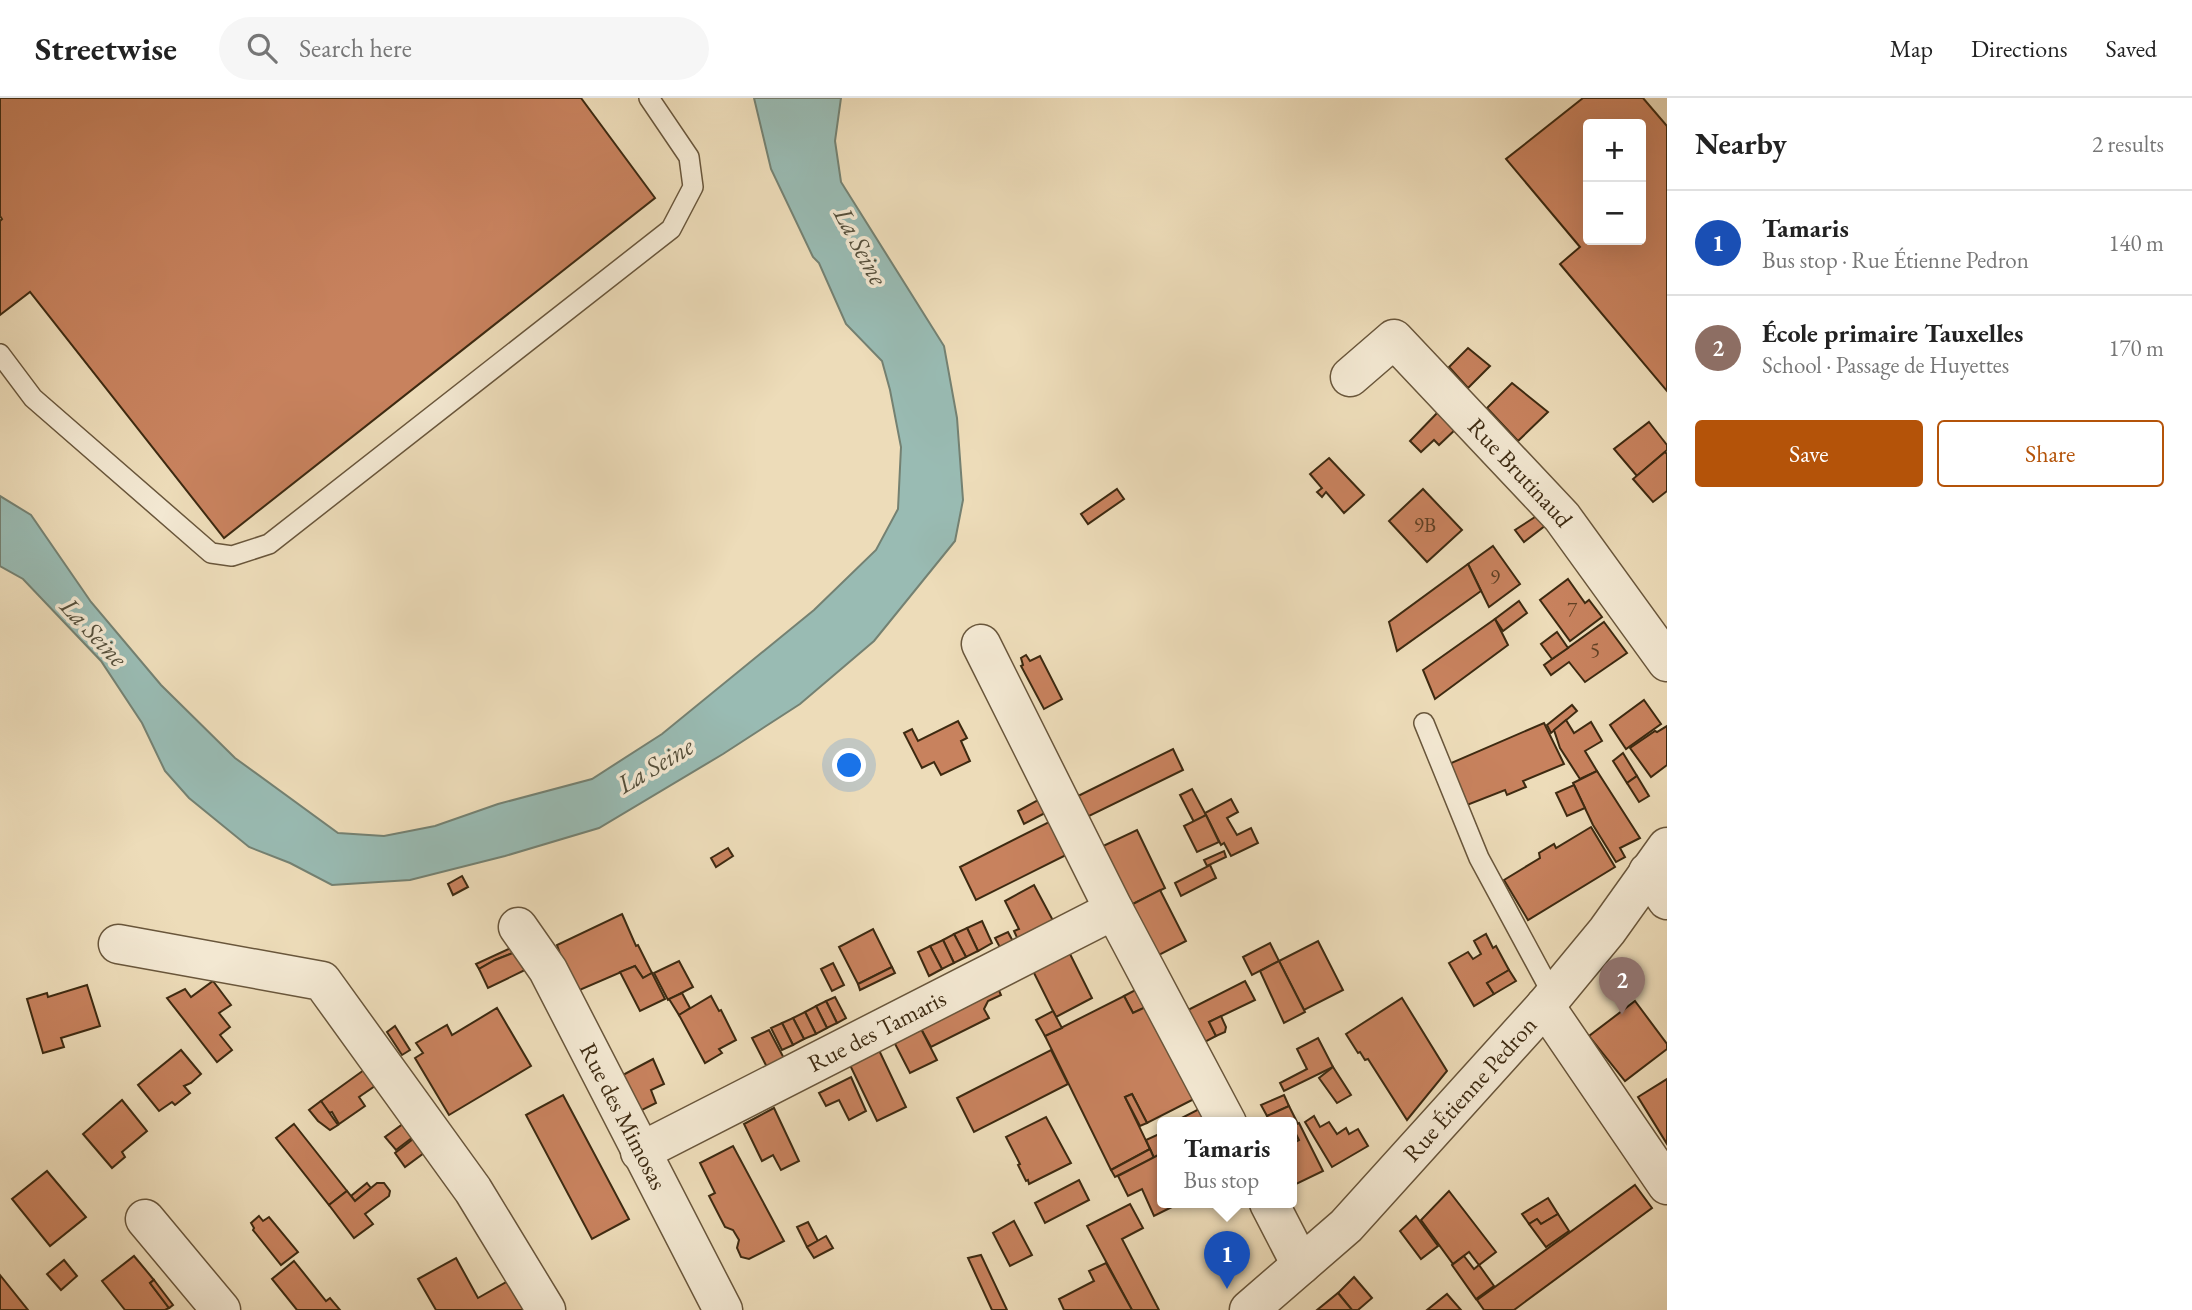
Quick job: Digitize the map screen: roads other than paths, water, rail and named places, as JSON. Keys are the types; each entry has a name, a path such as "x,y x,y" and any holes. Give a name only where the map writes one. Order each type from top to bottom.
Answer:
{"street":[{"name":"Rue Brutinaud","path":"1350,377 1394,339 1562,517 1667,662"},
{"path":"981,644 1114,910 1224,1117"},
{"name":"Rue Étienne Pedron","path":"1249,1310 1346,1226 1549,1001 1607,930 1661,873"},
{"name":"Rue des Tamaris","path":"640,1152 1114,910"},
{"name":"Rue des Mimosas","path":"518,927 548,970 723,1310"},
{"path":"118,944 322,981 473,1190 546,1310"},
{"path":"1549,1001 1667,1185"},
{"path":"1272,1208 1301,1265"},
{"path":"145,1219 221,1310"}],"lane":[{"path":"0,354 33,398 211,553 232,556 269,544 671,229 693,187 689,157 649,98"},
{"path":"1424,723 1479,859 1549,1001"}],"water":[{"name":"La Seine","path":"754,98 841,98 835,141 841,182 944,346 957,418 963,500 955,541 874,641 800,704 723,754 599,828 410,880 332,885 290,863 249,847 189,798 165,771 142,723 101,661 23,579 0,566 0,496 31,515 91,602 161,685 235,758 338,833 384,836 435,826 498,804 592,779 662,734 814,610 876,550 898,509 901,447 882,361 846,324 819,263 813,257 771,169"}],"place":[{"name":"École primaire Tauxelles","path":"1622,1015"},
{"name":"Tamaris","path":"1227,1289"}]}
